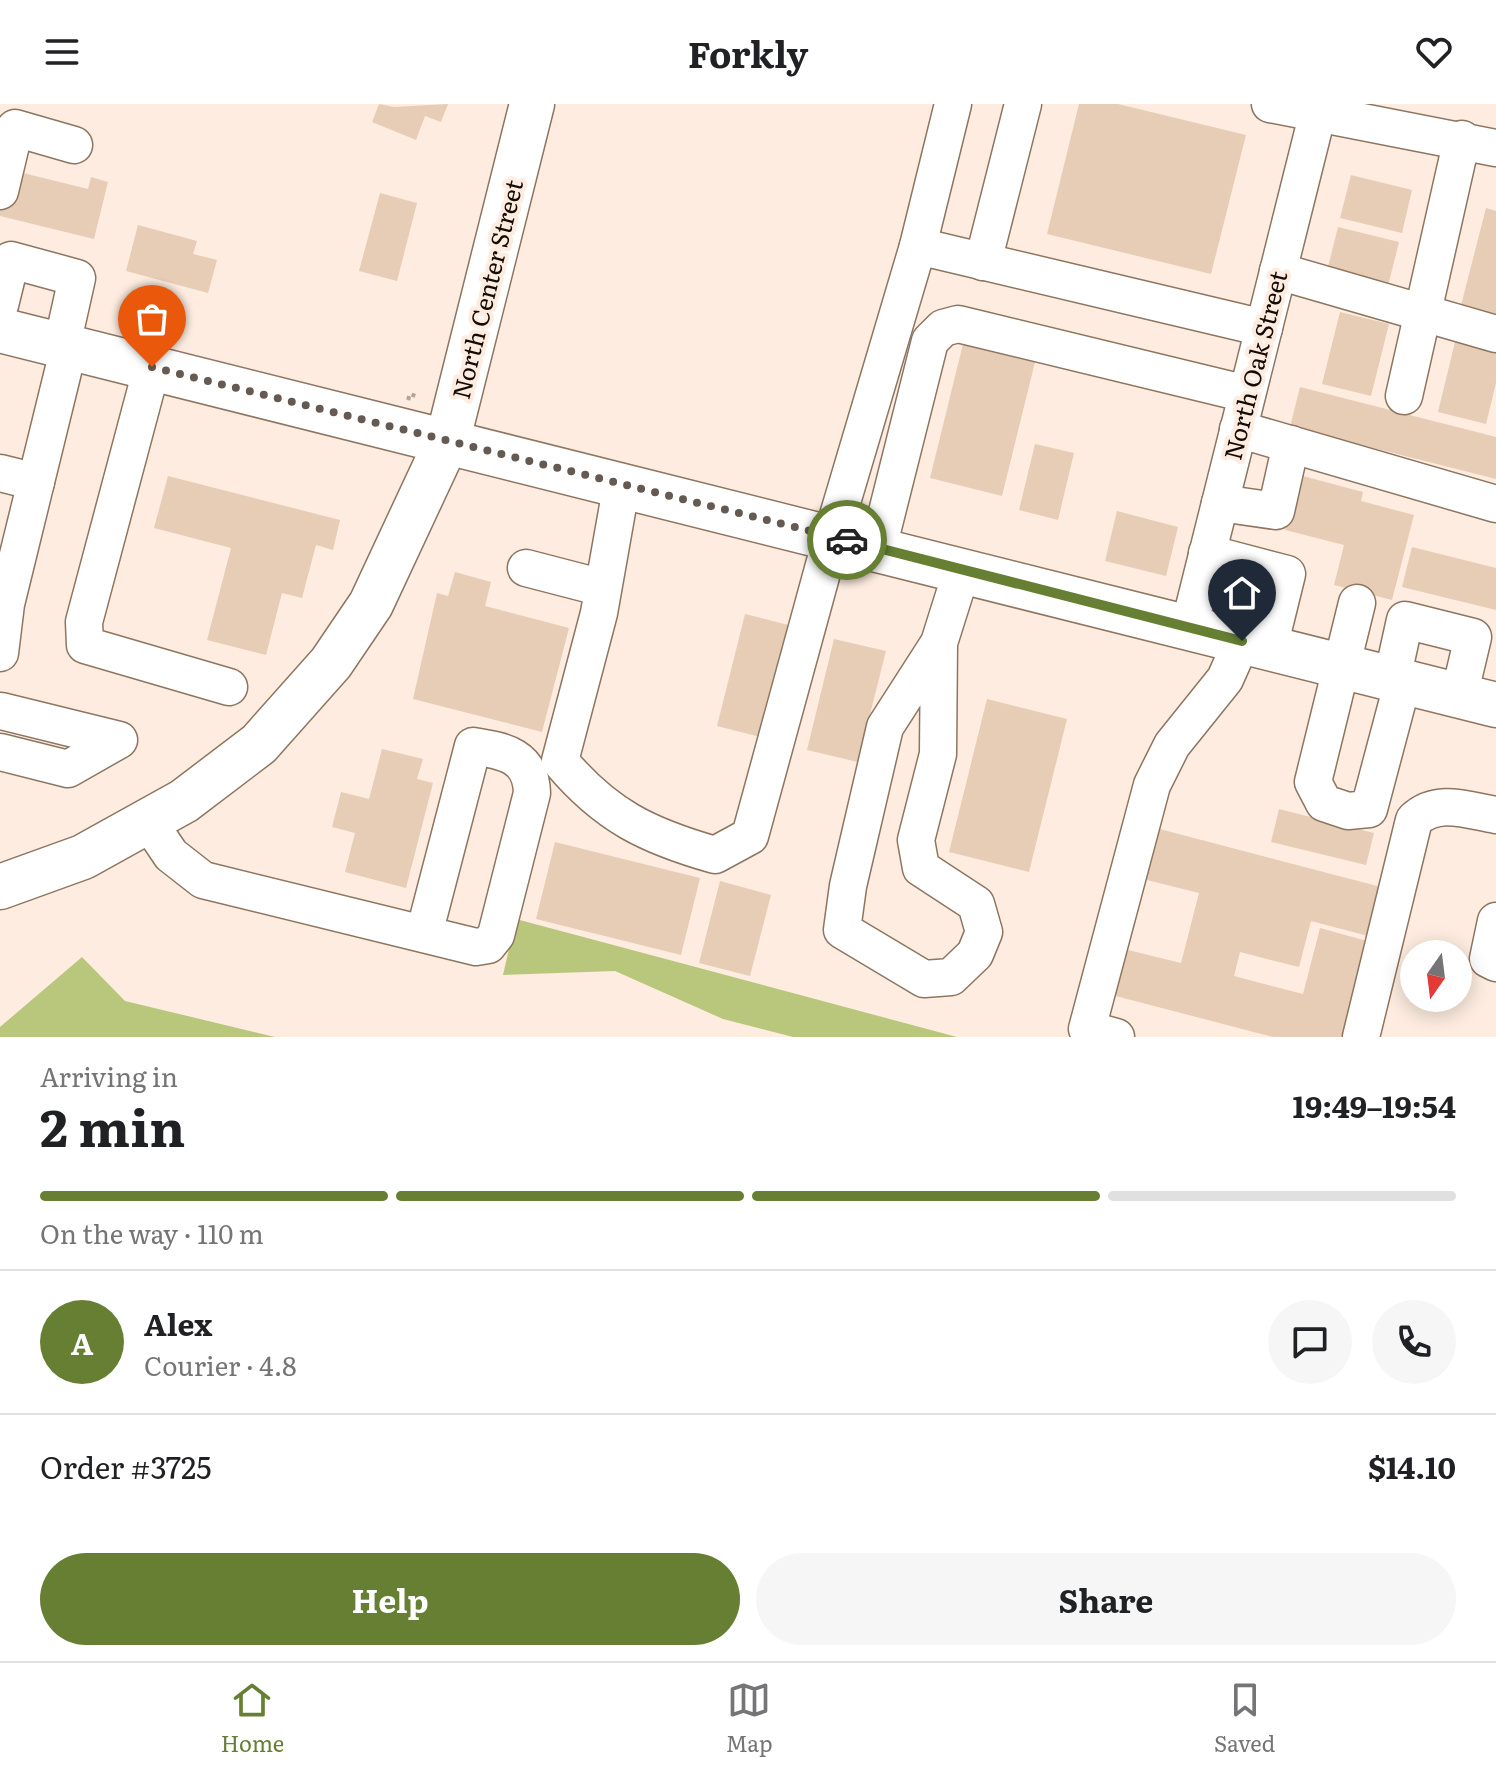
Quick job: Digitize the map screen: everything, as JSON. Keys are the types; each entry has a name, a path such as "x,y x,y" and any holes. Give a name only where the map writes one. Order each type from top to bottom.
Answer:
{"main road":[{"name":"North Center Street","path":"0,887 83,857 184,801 259,744 331,663 371,604 448,439 532,104"},
{"path":"0,330 448,439 1478,700"}],"street":[{"path":"622,483 603,588 560,761 587,794 629,824 668,841 715,855 750,836 832,536 918,246 953,104"},
{"path":"983,262 1023,104"},
{"path":"1270,104 1318,110 1479,144 1422,313 1404,396"},
{"name":"North Oak Street","path":"1189,627 1318,110"},
{"path":"0,191 15,128 74,145"},
{"path":"918,246 1264,328"},
{"path":"0,305 6,251 77,278 66,346 36,482 10,542 0,653"},
{"path":"1278,271 1496,334"},
{"path":"878,548 930,341 943,328 958,324 1247,394"},
{"path":"152,367 84,622 85,645 229,687"},
{"path":"1238,429 1496,504"},
{"path":"1220,503 1276,511 1291,444"},
{"path":"0,473 36,482"},
{"path":"1116,1037 1087,1029 1152,785 1172,745 1256,644 1287,574 1207,553"},
{"path":"526,568 603,588"},
{"path":"939,643 938,754 916,840 921,868 976,904 984,932 975,954 951,977 924,979 842,930 885,727 939,643 962,570"},
{"path":"1357,603 1313,782 1324,803 1348,811 1369,809 1398,680 1405,620 1473,637 1478,700"},
{"path":"0,674 4,698 1,715 119,740 68,769 0,752"},
{"path":"148,821 171,855 203,880 476,947 488,945 496,935 532,793 532,776 513,755 473,746 424,934"},
{"path":"1361,1037 1414,820 1425,810 1440,806 1496,815"},
{"path":"1496,921 1488,959 1496,963"}],"path":[{"path":"406,388 410,394"}],"green space":[{"path":"516,919 957,1037 793,1037 723,1019 615,971 503,975"},
{"path":"82,957 125,1001 275,1037 0,1037 0,1027"}],"building":[{"path":"379,104 394,107 448,104 441,122 425,116 416,140 372,122"},
{"path":"1079,104 1118,104 1246,135 1211,274 1047,234"},
{"path":"7,169 88,189 91,177 108,182 94,239 0,216 0,197"},
{"path":"1351,175 1412,190 1402,233 1340,218"},
{"path":"380,193 417,203 397,281 359,271"},
{"path":"1486,208 1496,211 1496,322 1459,313"},
{"path":"138,225 197,241 193,254 217,260 208,293 126,271"},
{"path":"1338,227 1399,242 1388,286 1327,271"},
{"path":"1340,312 1389,324 1371,396 1322,384"},
{"path":"1455,342 1496,352 1496,383 1486,424 1438,412"},
{"path":"963,344 1035,362 1002,496 930,478"},
{"path":"1300,387 1496,437 1496,479 1290,427"},
{"path":"1035,444 1074,453 1058,520 1019,510"},
{"path":"1299,475 1363,492 1361,501 1414,515 1392,600 1334,585 1344,545 1285,530"},
{"path":"168,476 340,520 333,550 316,545 302,598 282,593 266,655 207,640 231,548 154,528"},
{"path":"1117,511 1178,527 1166,576 1105,561"},
{"path":"1412,547 1496,568 1496,610 1402,587"},
{"path":"455,572 491,582 485,606 569,628 542,732 413,699 437,593 448,596"},
{"path":"745,614 796,627 768,739 717,726"},
{"path":"834,639 886,651 858,762 807,750"},
{"path":"987,699 1067,719 1029,872 949,852"},
{"path":"382,749 423,759 417,779 433,783 406,888 345,872 355,833 332,827 341,792 369,799"},
{"path":"1279,809 1374,833 1366,865 1271,842"},
{"path":"1152,827 1381,887 1368,936 1311,921 1299,967 1240,952 1234,976 1303,994 1320,928 1367,941 1343,1037 1273,1037 1108,994 1120,948 1181,963 1199,893 1139,878"},
{"path":"555,842 700,878 681,955 536,919"},
{"path":"720,881 771,895 750,976 699,963"}],"way so far":[{"path":"152,367 847,540"}],"route":[{"path":"847,540 1242,641"}]}
